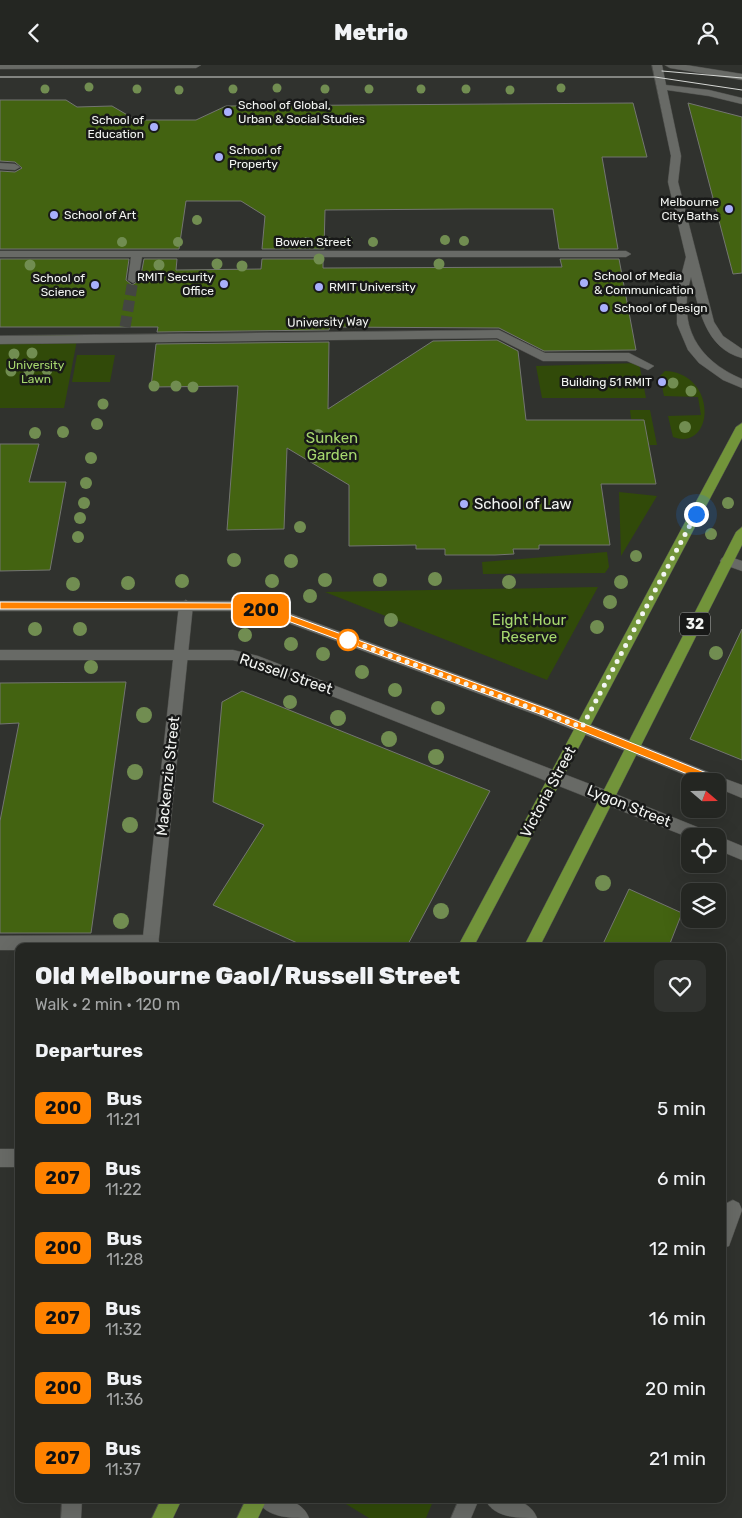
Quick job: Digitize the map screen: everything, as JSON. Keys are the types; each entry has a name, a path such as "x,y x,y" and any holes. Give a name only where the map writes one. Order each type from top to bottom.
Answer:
{"main road":[{"name":"Victoria Street","path":"468,943 742,427"},
{"name":"32","path":"534,943 742,532"},
{"path":"162,1518 170,1503"},
{"path":"247,1518 255,1503"}],"street":[{"path":"0,66 195,65"},
{"path":"657,65 676,156 673,181 708,322 719,339 742,354"},
{"path":"670,65 742,77"},
{"path":"662,87 709,93 742,101"},
{"path":"0,167 15,167"},
{"name":"Bowen Street","path":"0,255 626,254"},
{"path":"691,254 681,307 690,344 707,366 742,384"},
{"path":"133,281 137,255"},
{"name":"University Way","path":"0,340 124,333 498,334 543,357 630,357 648,366"},
{"path":"727,561 742,566"},
{"path":"0,606 186,605 236,606 270,611 582,727 695,773"},
{"name":"Mackenzie Street","path":"151,943 186,605"},
{"name":"Russell Street","path":"0,655 233,655 258,661 556,777"},
{"name":"Lygon Street","path":"556,777 683,828"},
{"path":"726,786 742,792"},
{"path":"726,846 742,853"},
{"path":"0,943 15,943"},
{"path":"0,1158 15,1157"},
{"path":"726,1228 733,1209"},
{"path":"71,1518 72,1503"},
{"path":"274,1503 299,1518"},
{"path":"462,1518 468,1503"},
{"path":"502,1503 527,1518"}],"green space":[{"name":"University Lawn","path":"78,335 64,408 0,408 0,336"},
{"path":"77,355 115,355 110,382 72,382"},
{"path":"639,363 646,398 542,398 536,366"},
{"path":"665,371 682,375 695,384 702,397 705,410 703,423 697,433 687,439 673,437 668,416 701,415 698,397 664,396 660,376"},
{"path":"630,410 650,410 657,445 646,445 641,419 631,419"},
{"path":"619,492 657,496 621,556"},
{"path":"607,552 609,567 605,573 483,574 482,562"},
{"name":"Eight Hour Reserve","path":"598,587 547,680 325,592"},
{"path":"344,1503 432,1503 426,1518 369,1518"}],"building":[{"path":"0,100 66,100 77,107 112,106 136,120 196,120 226,106 633,103 647,157 602,157 618,249 559,249 553,209 468,209 325,210 324,249 262,249 265,216 241,201 186,201 179,249 0,249 0,171 15,172 22,168 15,162 0,161"},
{"name":"Melbourne City Baths","path":"688,103 742,117 742,273 733,274"},
{"path":"0,259 129,259 126,280 132,285 140,280 144,259 177,259 176,270 261,269 262,259 323,259 323,268 562,267 560,259 619,259 636,350 544,351 499,328 330,327 329,330 157,332 158,327 0,327"},
{"path":"497,340 518,351 526,420 644,420 656,484 601,484 610,545 539,545 539,549 513,549 514,554 495,555 445,555 445,549 416,549 416,545 349,546 349,485 287,448 284,529 227,530 238,386 151,387 156,344 329,342 328,409 433,341"},
{"path":"0,444 39,444 29,482 66,482 50,570 0,571"},
{"path":"742,629 742,760 690,739"},
{"path":"126,682 91,933 0,933 0,821 19,723 0,724 0,683"},
{"path":"242,691 490,791 409,943 297,943 213,905 264,825 213,802 222,702"},
{"path":"629,889 681,913 670,943 603,943"}],"tunnel":[{"path":"125,327 133,280"}],"tram line":[{"path":"662,71 742,78"},
{"path":"0,77 655,77 742,90"}],"bus line":[{"name":"200","path":"0,606 186,605 236,606 270,611 544,712 695,773"}],"place":[{"name":"School of Global, Urban & Social Studies","path":"228,112"},
{"name":"School of Education","path":"154,127"},
{"name":"School of Property","path":"219,157"},
{"name":"Melbourne City Baths","path":"729,209"},
{"name":"School of Art","path":"54,215"},
{"name":"School of Media & Communication","path":"584,283"},
{"name":"RMIT Security Office","path":"224,284"},
{"name":"School of Science","path":"95,285"},
{"name":"RMIT University","path":"319,287"},
{"name":"School of Design","path":"604,308"},
{"name":"Building 51 RMIT","path":"662,382"},
{"name":"School of Law","path":"464,504"}],"route":[{"path":"348,640 582,727 696,514"}],"park label":[{"name":"Sunken Garden","path":"332,446"}]}
